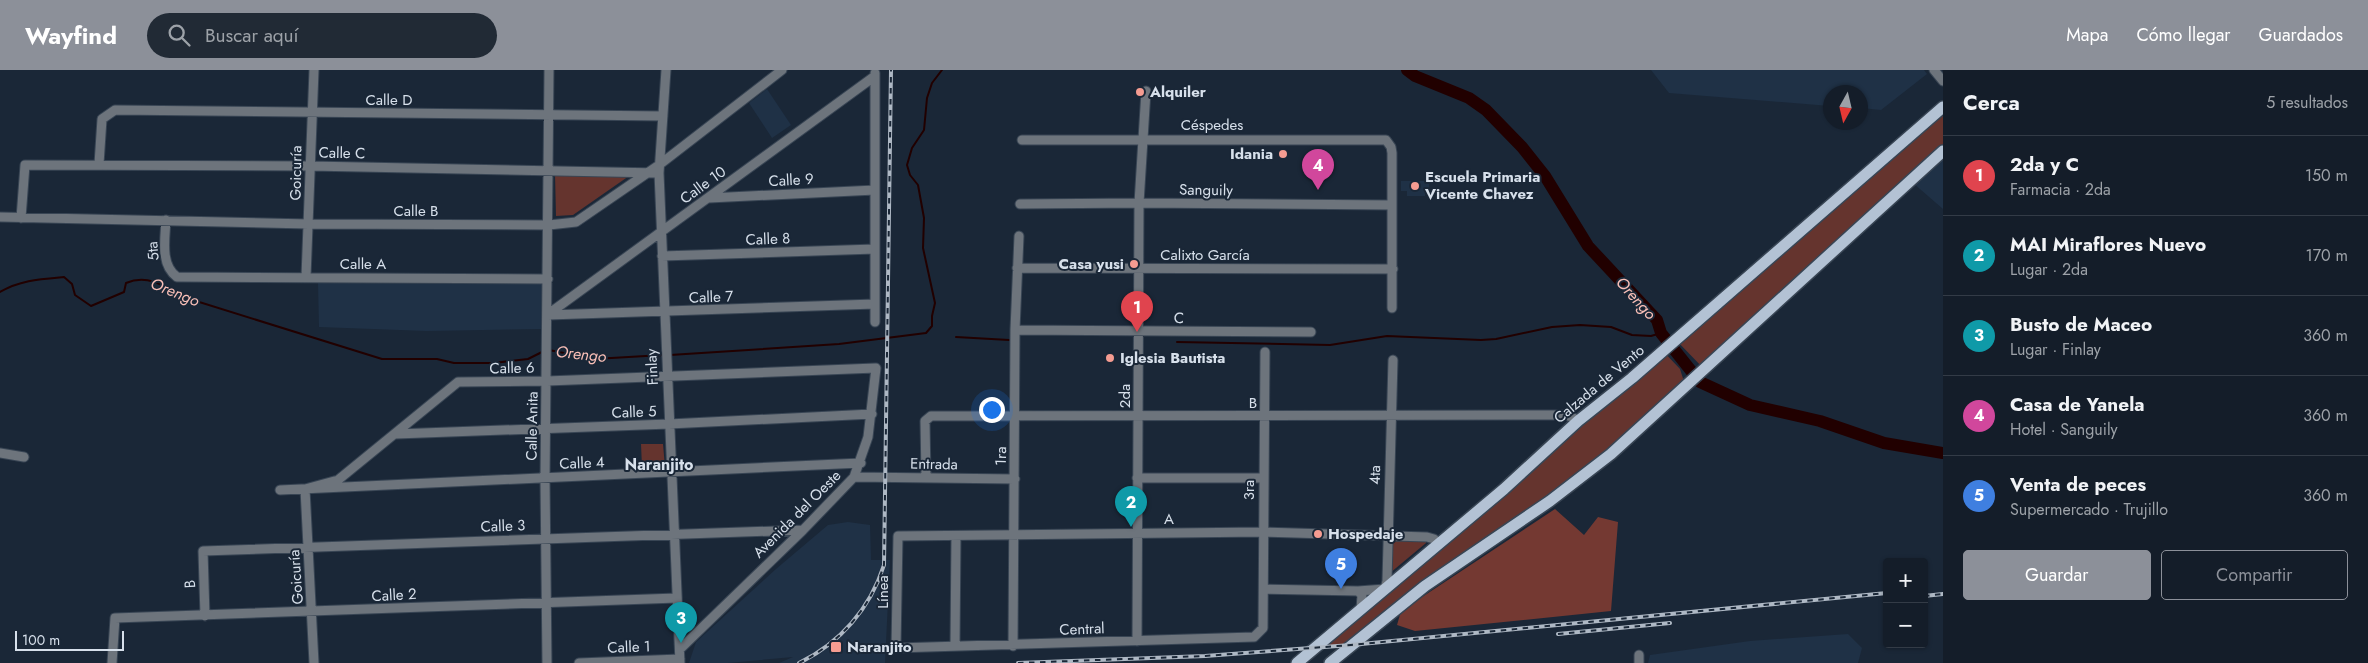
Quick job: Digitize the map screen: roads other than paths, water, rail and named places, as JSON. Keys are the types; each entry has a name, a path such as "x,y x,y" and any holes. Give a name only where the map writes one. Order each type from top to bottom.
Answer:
{"main road":[{"name":"Calzada de Vento","path":"1297,663 1439,544 1943,107"},
{"path":"1330,663 1420,590 1467,556 1550,501 1611,454 1686,388 1943,151"}],"street":[{"name":"Goicuría","path":"306,277 314,70"},
{"name":"Calle Anita","path":"547,663 545,478 549,225 549,70"},
{"name":"Finlay","path":"666,70 663,116 656,170 661,231 680,661"},
{"name":"Calle B","path":"0,217 309,224 549,225 576,222 656,170 782,70"},
{"path":"1934,70 1943,81"},
{"path":"875,73 875,322"},
{"name":"Calle 10","path":"547,315 709,198 875,73"},
{"name":"2da","path":"1137,641 1139,203 1146,91"},
{"name":"Calle D","path":"99,164 102,119 115,110 311,114 663,116"},
{"name":"Céspedes","path":"1022,140 1381,139 1389,142 1392,153 1392,205"},
{"name":"Calle C","path":"20,218 25,165 99,164 656,170"},
{"name":"Calle 9","path":"709,198 875,190"},
{"name":"Sanguily","path":"1020,204 1392,205"},
{"path":"1392,205 1392,308"},
{"name":"5ta","path":"166,220 166,257 170,272 177,277"},
{"name":"1ra","path":"1013,646 1016,534 1015,330 1019,236"},
{"name":"Calle 8","path":"662,256 875,249"},
{"name":"Calixto García","path":"1017,268 1393,269"},
{"name":"Calle A","path":"177,277 548,279"},
{"name":"Calle 7","path":"547,315 875,304"},
{"name":"C","path":"1015,330 1312,332"},
{"name":"3ra","path":"1263,628 1264,352"},
{"name":"4ta","path":"1385,589 1387,581 1393,360"},
{"name":"Calle 6","path":"305,489 338,480 458,382 547,381 876,368"},
{"name":"Avenida del Oeste","path":"680,649 803,530 854,477 861,463 872,414 876,368"},
{"name":"Calle 5","path":"396,434 872,414"},
{"name":"B","path":"926,477 925,421 928,418 1564,414 1578,422"},
{"path":"0,453 24,457"},
{"name":"Calle 4","path":"305,489 861,463"},
{"name":"Entrada","path":"854,477 1015,480"},
{"path":"1137,478 1263,478"},
{"name":"Goicuría","path":"305,489 314,663"},
{"path":"280,490 305,489"},
{"name":"Calle 3","path":"203,551 673,533 803,530"},
{"name":"A","path":"898,536 1263,532 1427,537 1434,539 1439,544"},
{"name":"Línea","path":"896,648 898,536"},
{"path":"955,646 956,536"},
{"name":"B","path":"203,551 205,616"},
{"path":"1264,589 1385,589"},
{"path":"1358,590 1362,595 1361,609"},
{"name":"Calle 2","path":"112,663 113,620 677,598"},
{"name":"Central","path":"896,648 1013,646 1254,637 1263,628"},
{"name":"Calle 1","path":"579,663 680,661"}],"waterway":[{"name":"Orengo","path":"670,355 839,344 926,333 932,326 935,303 923,248 924,218 918,185 910,175 907,165 912,148 924,130 927,98 932,83 942,70"},
{"name":"Orengo","path":"1407,70 1415,76 1469,98 1486,110 1522,147 1545,176 1588,246 1657,320 1661,333 1700,382 1750,405 1820,421 1884,443 1943,453"},
{"name":"Orengo","path":"0,292 39,279 64,277 72,284 75,295 91,306 124,292 126,283 148,280 180,296 382,359 437,359 454,363 494,363 528,359 544,351"},
{"path":"1177,342 1330,345 1387,336 1481,340 1496,339 1552,327 1580,325 1611,327 1632,335 1651,336 1661,333"},
{"path":"956,337 1009,340"},
{"name":"Orengo","path":"549,350 594,359 663,355"}],"railway":[{"path":"799,663 828,645 852,623 871,596 884,565 891,70"},
{"path":"1018,663 1205,656 1351,645 1883,593"},
{"path":"1928,596 1943,594"},
{"path":"1558,634 1670,623"}],"place":[{"name":"Alquiler","path":"1140,92"},
{"name":"Idania","path":"1283,154"},
{"name":"Escuela Primaria Vicente Chavez","path":"1415,186"},
{"name":"Casa de Yanela","path":"1318,190"},
{"name":"Casa yusi","path":"1134,264"},
{"name":"2da y C","path":"1137,332"},
{"name":"Iglesia Bautista","path":"1110,358"},
{"name":"MAI Miraflores Nuevo","path":"1131,527"},
{"name":"Hospedaje","path":"1318,534"},
{"name":"Venta de peces","path":"1341,589"},
{"name":"Busto de Maceo","path":"681,643"},
{"name":"Naranjito","path":"836,647"}],"district":[{"name":"Naranjito","path":"659,464"}]}
